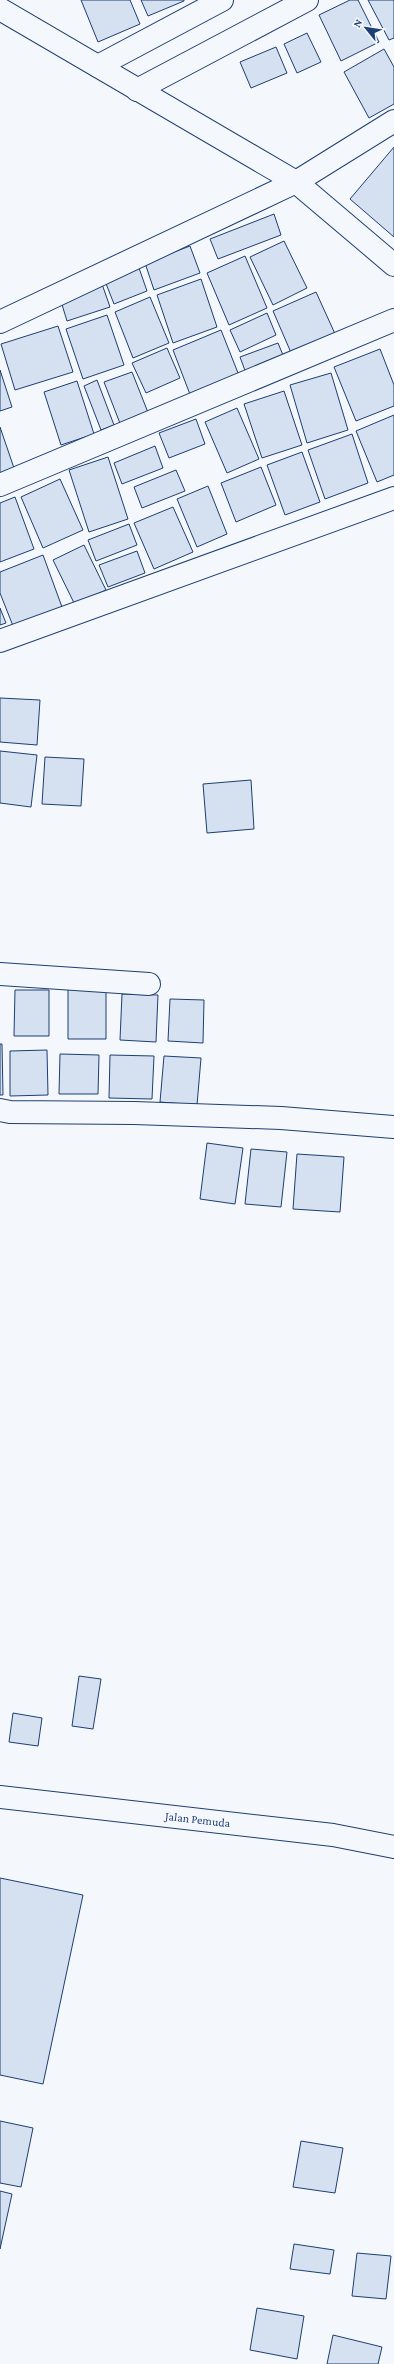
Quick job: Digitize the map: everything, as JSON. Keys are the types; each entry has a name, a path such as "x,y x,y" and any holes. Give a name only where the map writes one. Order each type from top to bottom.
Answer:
{"street":[{"path":"98,66 222,0"},
{"path":"137,90 307,0"},
{"path":"0,9 296,182 394,265"},
{"path":"0,322 296,182 394,121"},
{"path":"0,485 394,320"},
{"path":"0,641 394,498"},
{"path":"0,974 149,984"},
{"path":"0,1110 10,1112 134,1113 281,1118 394,1127"},
{"name":"Jalan Pemuda","path":"0,1797 333,1835 394,1847"}],"building":[{"path":"81,0 130,0 140,24 98,42"},
{"path":"141,0 184,0 184,1 148,16"},
{"path":"350,0 358,0 379,42 341,61 319,15"},
{"path":"368,0 394,0 394,38 389,40"},
{"path":"307,33 321,62 297,73 284,44"},
{"path":"276,47 287,73 251,88 240,62"},
{"path":"384,49 394,67 394,104 369,118 344,72"},
{"path":"394,147 394,237 350,199"},
{"path":"274,214 281,235 218,259 210,239"},
{"path":"284,241 307,288 273,305 250,257"},
{"path":"190,246 200,273 154,290 145,263"},
{"path":"245,256 267,308 229,325 207,273"},
{"path":"139,268 147,291 114,304 105,281"},
{"path":"201,279 217,327 173,343 157,295"},
{"path":"102,284 110,307 67,321 60,298"},
{"path":"316,292 336,336 292,355 273,311"},
{"path":"150,297 169,343 133,358 115,312"},
{"path":"267,313 276,335 240,352 230,330"},
{"path":"107,315 124,365 83,379 66,329"},
{"path":"58,326 73,372 15,390 1,344"},
{"path":"221,330 240,378 191,397 173,350"},
{"path":"278,343 285,360 247,376 240,357"},
{"path":"167,348 180,378 146,393 132,363"},
{"path":"380,349 394,385 394,406 356,421 334,367"},
{"path":"0,370 12,407 0,411"},
{"path":"132,372 149,415 121,426 104,382"},
{"path":"331,373 348,430 307,443 290,385"},
{"path":"97,380 114,425 101,430 84,386"},
{"path":"77,381 94,434 61,445 44,392"},
{"path":"284,391 302,445 262,458 244,404"},
{"path":"237,408 259,459 227,473 205,422"},
{"path":"394,415 394,475 377,482 356,431"},
{"path":"196,419 205,444 169,458 159,433"},
{"path":"0,427 15,471 0,476"},
{"path":"352,434 368,483 325,499 308,450"},
{"path":"155,446 163,468 122,484 114,463"},
{"path":"302,452 320,502 285,515 267,465"},
{"path":"108,457 128,519 89,532 69,470"},
{"path":"261,467 276,505 236,522 221,483"},
{"path":"176,470 185,491 142,508 134,487"},
{"path":"60,479 83,530 43,548 21,497"},
{"path":"208,486 227,534 197,547 177,499"},
{"path":"15,497 34,549 0,562 0,503"},
{"path":"173,507 193,552 154,569 134,523"},
{"path":"129,524 137,545 96,561 88,540"},
{"path":"84,545 106,590 75,605 53,560"},
{"path":"137,551 145,573 108,587 99,565"},
{"path":"43,555 62,607 13,626 0,593 0,572"},
{"path":"0,608 6,623 0,625"},
{"path":"0,698 40,700 37,745 0,742"},
{"path":"0,751 37,755 31,807 0,803"},
{"path":"45,757 84,759 81,806 42,804"},
{"path":"251,780 254,829 207,833 203,784"},
{"path":"106,988 106,1039 68,1039 68,989"},
{"path":"15,990 49,990 49,1036 14,1036"},
{"path":"122,994 158,995 156,1042 120,1040"},
{"path":"170,999 204,1000 203,1043 168,1041"},
{"path":"0,1044 2,1044 3,1095 0,1095"},
{"path":"47,1050 48,1095 10,1096 10,1051"},
{"path":"60,1054 99,1055 98,1094 59,1094"},
{"path":"110,1055 154,1056 152,1099 109,1098"},
{"path":"164,1056 201,1058 197,1105 160,1102"},
{"path":"207,1143 243,1148 235,1204 200,1199"},
{"path":"251,1149 287,1152 281,1207 245,1204"},
{"path":"297,1154 344,1157 340,1212 293,1209"},
{"path":"79,1676 101,1679 93,1729 72,1726"},
{"path":"13,1713 42,1718 38,1746 9,1742"},
{"path":"0,1878 83,1895 43,2084 0,2075"},
{"path":"0,2121 33,2128 21,2187 0,2183"},
{"path":"301,2141 343,2148 335,2193 293,2187"},
{"path":"0,2191 12,2194 0,2249"},
{"path":"294,2244 334,2250 330,2274 290,2269"},
{"path":"357,2253 391,2256 386,2299 352,2296"},
{"path":"257,2308 304,2316 297,2359 250,2350"},
{"path":"333,2335 382,2347 378,2364 327,2364"}]}
